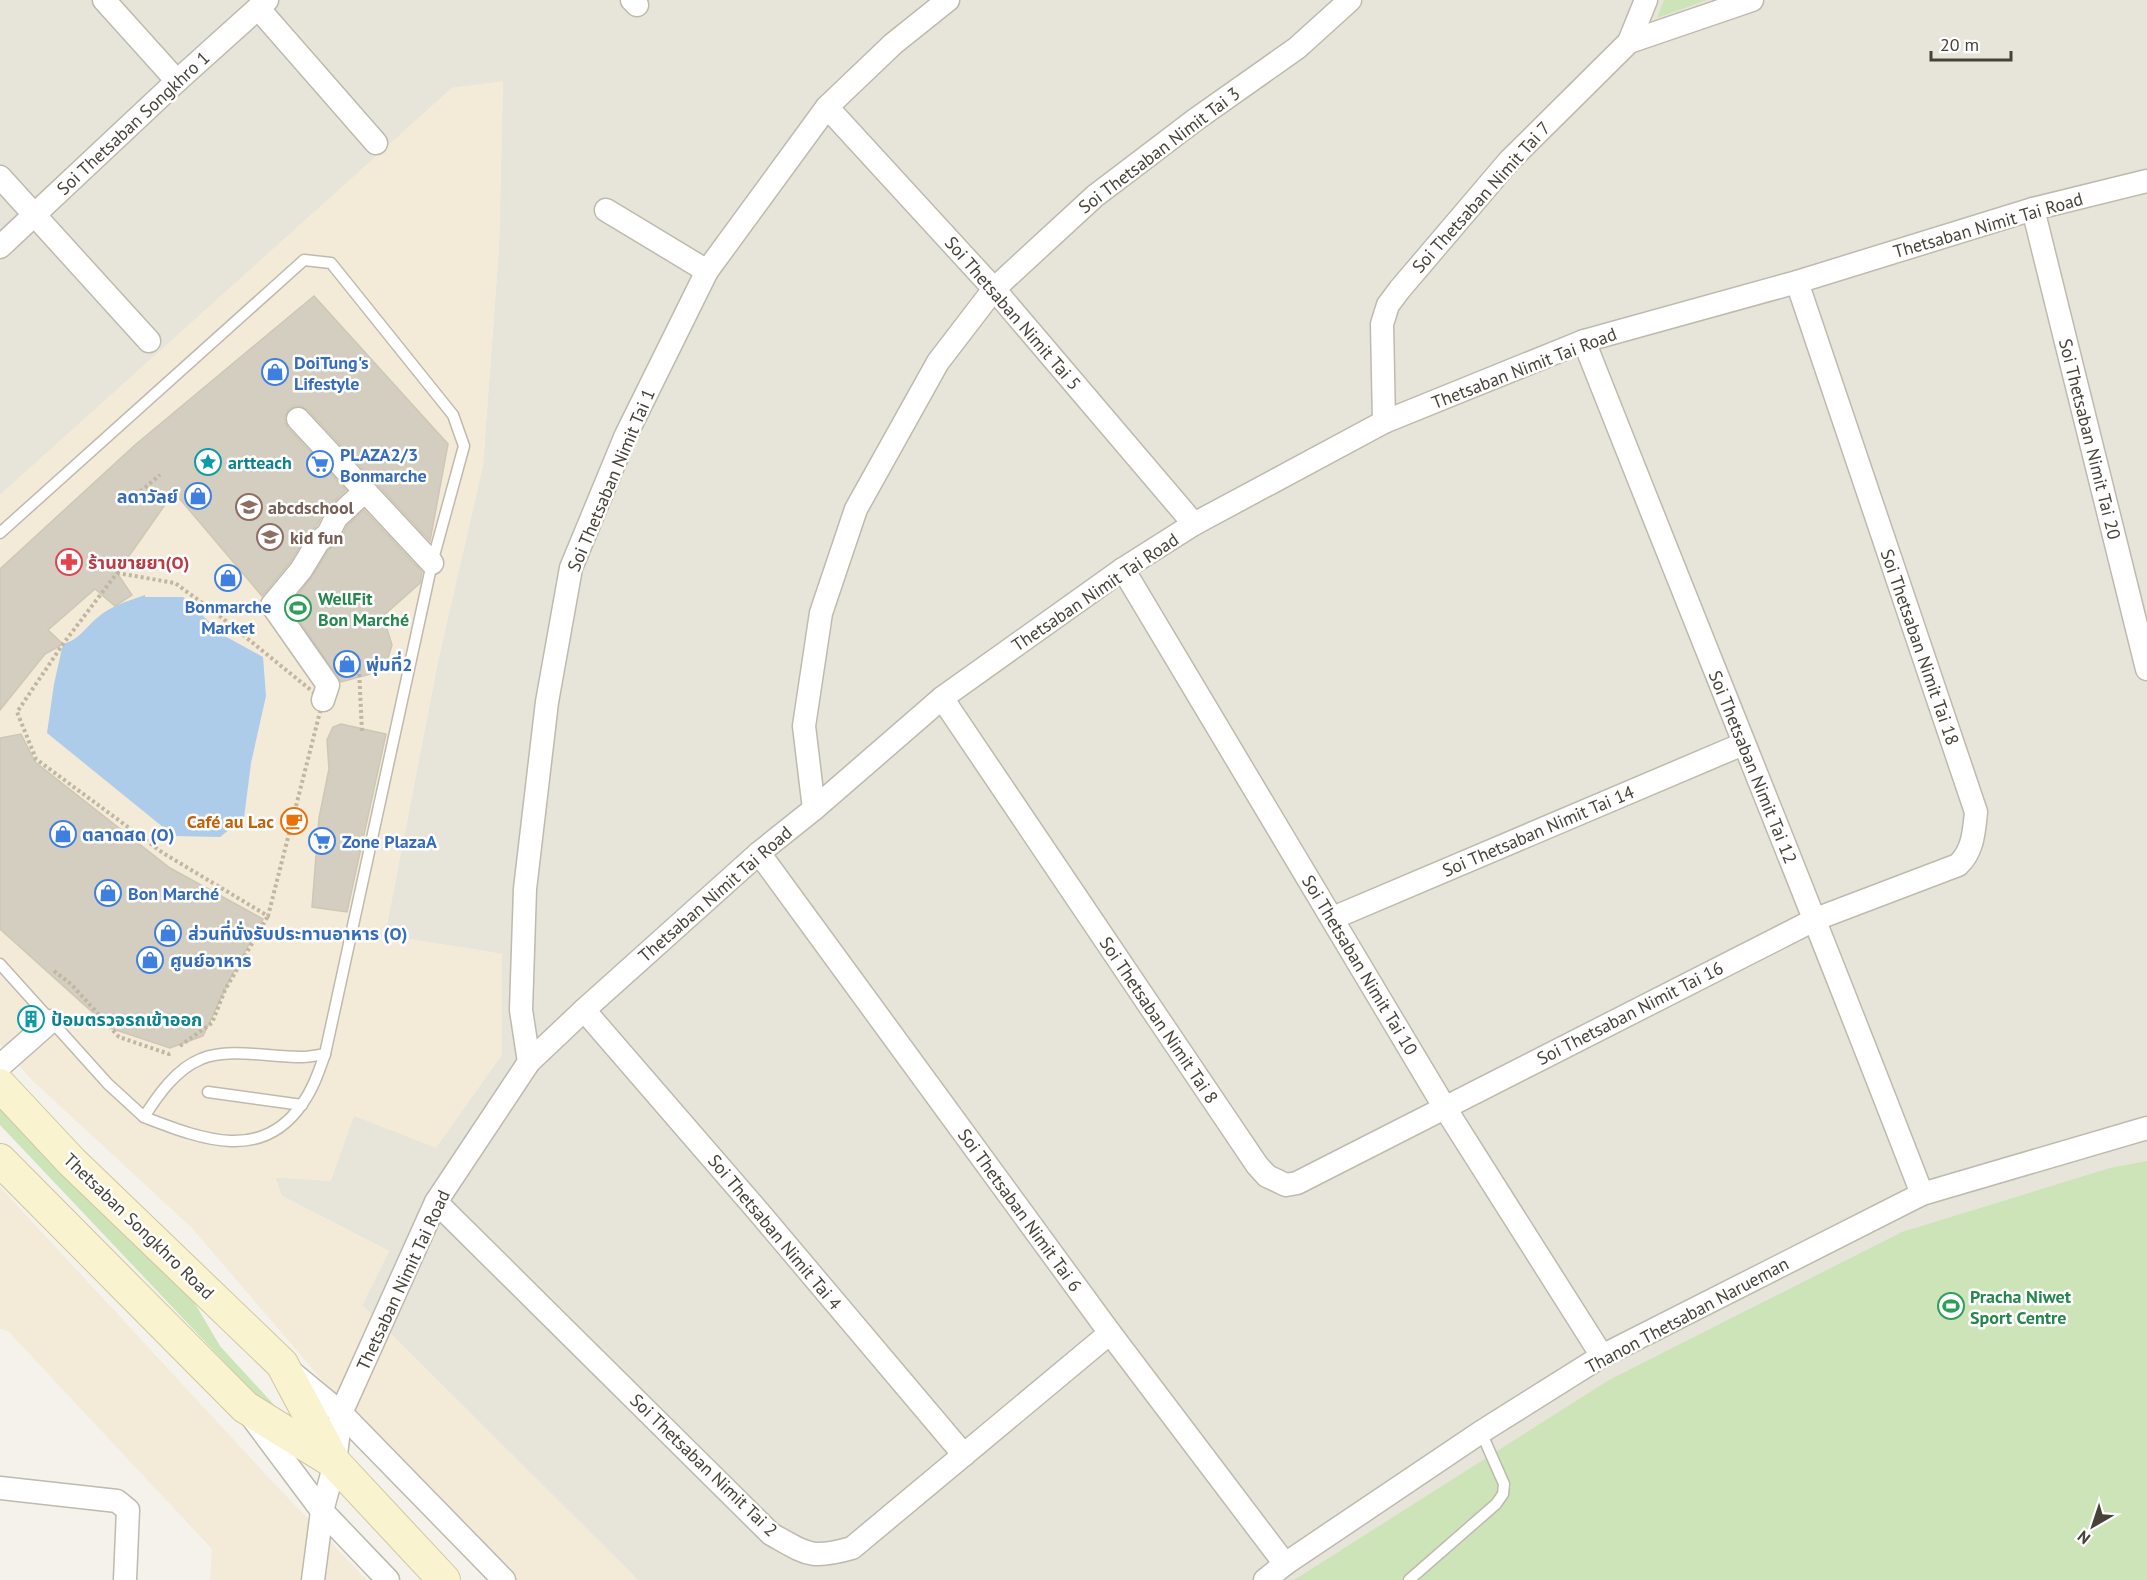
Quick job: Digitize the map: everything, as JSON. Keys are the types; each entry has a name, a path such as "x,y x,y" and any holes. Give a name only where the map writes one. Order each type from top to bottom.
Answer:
{"street":[{"path":"104,0 177,81"},
{"name":"Soi Thetsaban Nimit Tai 1","path":"529,1062 521,1010 525,889 548,702 571,568 626,435 707,271 827,106 892,44 948,0"},
{"name":"Soi Thetsaban Nimit Tai 3","path":"814,809 804,726 821,613 856,509 938,362 994,289 1095,196 1195,120 1297,48 1350,0"},
{"name":"Soi Thetsaban Nimit Tai 7","path":"1384,422 1382,324 1388,305 1509,161 1629,42 1646,0"},
{"path":"1629,42 1752,0"},
{"path":"262,4 376,143"},
{"name":"Soi Thetsaban Songkhro 1","path":"0,247 262,4"},
{"name":"Soi Thetsaban Nimit Tai 5","path":"827,106 994,289 1194,524"},
{"path":"0,177 149,340"},
{"name":"Thetsaban Nimit Tai Road","path":"313,1580 322,1512 335,1463 341,1413 436,1202 529,1062 759,853 814,809 942,698 1123,569 1194,524 1384,422 1584,341 1797,282 2033,209 2147,181"},
{"name":"Soi Thetsaban Nimit Tai 20","path":"2033,209 2147,669"},
{"path":"606,210 707,271"},
{"name":"Soi Thetsaban Nimit Tai 18","path":"1797,282 1976,812 1973,838 1967,857 1958,865 1816,919"},
{"name":"Soi Thetsaban Nimit Tai 12","path":"1584,341 1743,744 1816,919 1922,1194"},
{"path":"298,418 432,563"},
{"path":"323,700 328,685 272,605 301,570 318,542 328,534 336,518 365,491"},
{"name":"Soi Thetsaban Nimit Tai 10","path":"1123,569 1445,1108 1602,1356"},
{"name":"Soi Thetsaban Nimit Tai 8","path":"942,698 1250,1155 1267,1176 1286,1185 1297,1183 1445,1108"},
{"name":"Soi Thetsaban Nimit Tai 14","path":"1332,918 1743,744"},
{"name":"Soi Thetsaban Nimit Tai 6","path":"759,853 1110,1333 1285,1564"},
{"name":"Soi Thetsaban Nimit Tai 16","path":"1445,1108 1816,919"},
{"name":"Soi Thetsaban Nimit Tai 4","path":"584,1010 765,1219 964,1455"},
{"path":"0,1066 51,1021"},
{"name":"Thetsaban Songkhro Road","path":"0,1085 72,1162 282,1364 341,1413 504,1580"},
{"name":"Thanon Thetsaban Narueman","path":"1265,1580 1285,1564 1481,1432 1602,1356 1922,1194 2147,1128"},
{"name":"Thetsaban Songkhro Road","path":"0,1160 245,1407 322,1512 388,1580"},
{"name":"Soi Thetsaban Nimit Tai 2","path":"436,1202 771,1534 805,1553 826,1556 852,1548 1110,1333"},
{"name":"Thetsaban Songkhro Road","path":"282,1364 335,1463 444,1580"},
{"name":"Thetsaban Songkhro Road","path":"245,1407 335,1463"},
{"path":"0,1488 117,1501 125,1506 128,1510 125,1580"}],"lane":[{"path":"0,533 304,260 331,263 453,414 464,446 432,563 326,1054 302,1105 277,1131 255,1140 232,1143 190,1135 144,1117 108,1084 0,964"},
{"path":"144,1117 153,1102 177,1074 202,1058 233,1054 301,1057 326,1054"},
{"path":"208,1092 302,1105"},
{"path":"1409,1580 1496,1504 1503,1494 1504,1484 1481,1432"}],"path":[{"path":"131,499 160,475"},
{"path":"54,971 71,984 119,1037 169,1054 212,1023 225,990 268,916 323,700 174,582 117,573 63,644 17,712 36,759 163,853 268,916"},
{"path":"359,668 362,732"}],"shaded area":[{"path":"0,0 2147,0 2147,1580 638,1580 362,1305 389,1251 282,1196 275,1177 354,1116 502,954 385,935 438,661 483,465 499,246 503,82 452,88 0,495"},
{"name":"Bonmarche Market","path":"503,81 499,246 483,465 438,661 385,935 502,954 502,1055 436,1148 354,1116 331,1181 275,1178 282,1196 389,1251 362,1305 638,1580 516,1580 376,1443 192,1228 32,1080 0,1044 0,495 452,88"},
{"path":"0,1187 268,1477 367,1580 210,1580 212,1549 8,1331 0,1329"}],"green space":[{"path":"1664,0 1707,0 1657,18"},
{"path":"0,1104 194,1302 220,1346 276,1407 267,1407 0,1125"},
{"name":"Pracha Niwet Sport Centre","path":"2147,1161 2147,1580 1294,1580 1609,1380 1902,1232 2110,1168"}],"water":[{"path":"145,595 145,597 183,597 223,635 263,657 266,696 251,763 244,818 220,837 174,836 47,733 63,644 78,636 108,610"}],"building":[{"path":"314,296 448,444 430,541 308,410 301,406 294,406 285,416 288,428 346,490 327,508 290,562 262,596 174,492 117,573 132,595 115,606 95,589 48,630 63,644 45,654 0,710 0,569 135,445"},
{"path":"364,510 422,572 420,583 383,616 392,645 387,661 370,674 341,682 289,606 328,551 340,540 347,526"},
{"path":"341,724 386,734 347,912 312,907 319,818 329,769 327,740 333,727"},
{"name":"Bon Marché","path":"21,734 35,762 170,868 263,919 230,979 203,1036 170,1048 110,1028 0,929 0,738"}],"place":[{"name":"DoiTung's Lifestyle","path":"275,372"},
{"name":"artteach","path":"208,462"},
{"name":"PLAZA2/3 Bonmarche","path":"320,464"},
{"name":"ลดาวัลย์","path":"198,496"},
{"name":"abcdschool","path":"249,507"},
{"name":"kid fun","path":"270,537"},
{"name":"ร้านขายยา(O)","path":"69,562"},
{"name":"Bonmarche Market","path":"228,578"},
{"name":"WellFit Bon Marché","path":"298,608"},
{"name":"พุ่มที่2","path":"347,664"},
{"name":"Café au Lac","path":"294,821"},
{"name":"ตลาดสด (O)","path":"63,834"},
{"name":"Zone PlazaA","path":"322,841"},
{"name":"Bon Marché","path":"108,893"},
{"name":"ส่วนที่นั่งรับประทานอาหาร (O)","path":"168,933"},
{"name":"ศูนย์อาหาร","path":"150,960"},
{"name":"ป้อมตรวจรถเข้าออก","path":"31,1019"},
{"name":"Pracha Niwet Sport Centre","path":"1951,1306"}]}
